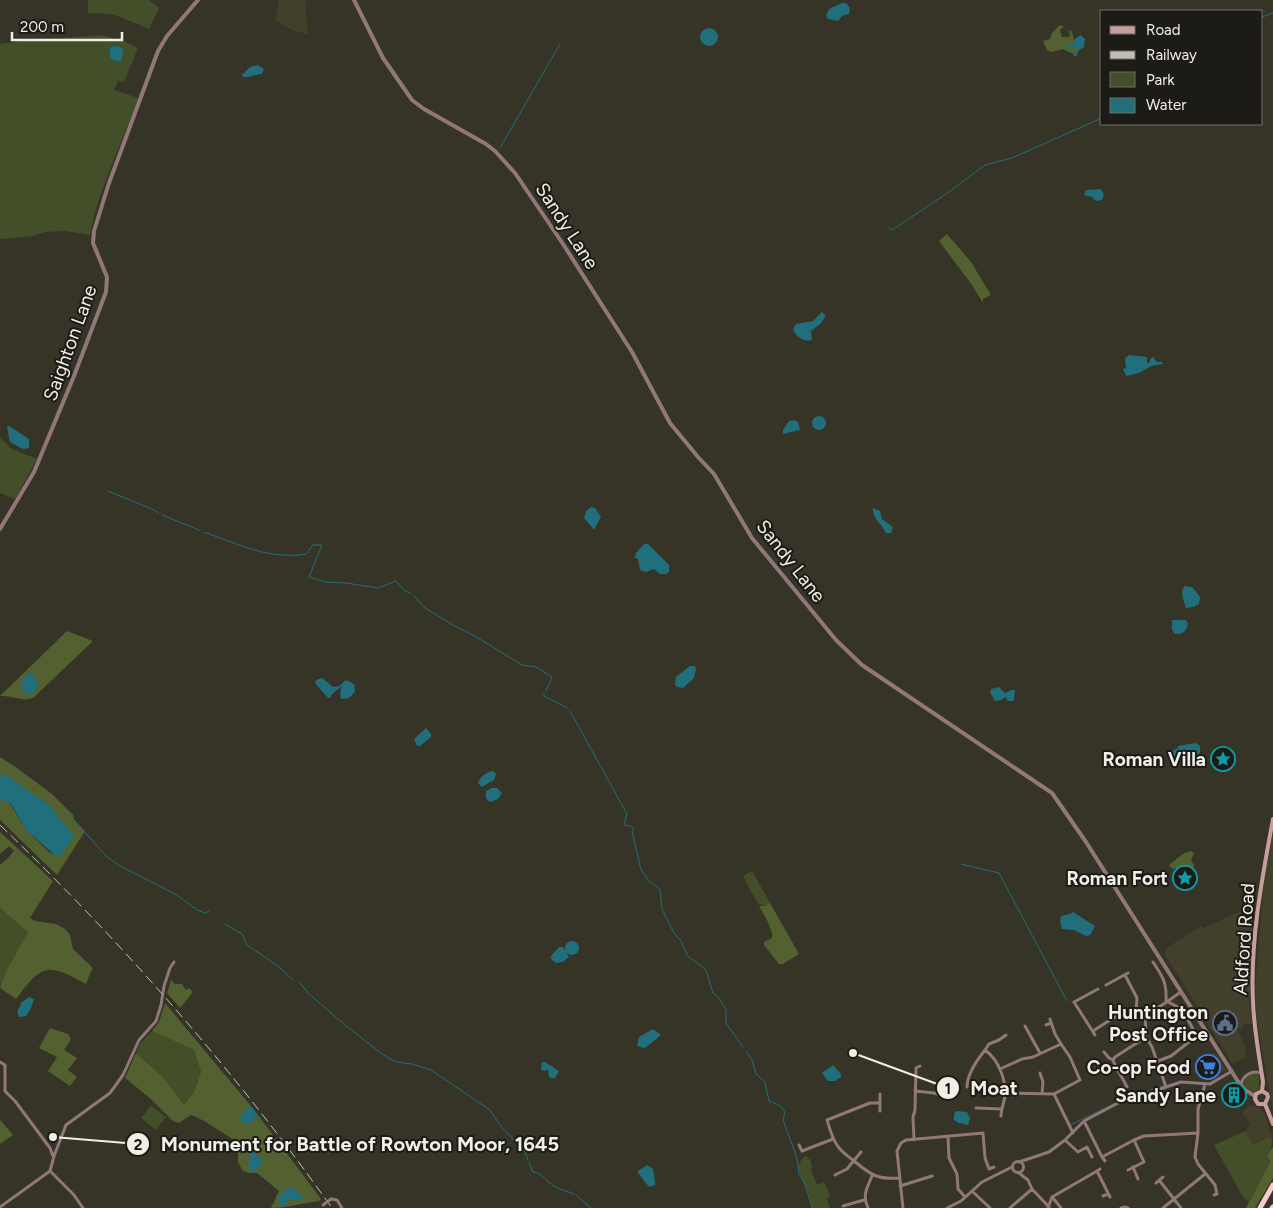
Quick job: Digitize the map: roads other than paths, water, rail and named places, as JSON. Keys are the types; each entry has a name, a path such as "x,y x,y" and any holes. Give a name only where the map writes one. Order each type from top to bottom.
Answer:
{"highway":[{"path":"1260,1208 1273,1185"}],"main road":[{"name":"Aldford Road","path":"1262,1091 1253,1002 1253,976 1262,883 1273,819"},
{"path":"1265,1104 1262,1105 1257,1102 1255,1096 1257,1093 1262,1091 1267,1094 1268,1097 1265,1104 1273,1124"}],"street":[{"name":"Saighton Lane","path":"0,529 37,464 74,376 106,292 105,270 93,243 94,231 109,182 158,51 167,36 198,0"},
{"name":"Sandy Lane","path":"354,0 383,58 412,100 424,109 486,144 515,173 632,352 670,423 714,474 752,538 824,625 862,665 963,735 1005,760 1052,793 1096,858 1232,1071 1245,1090 1255,1096"},
{"path":"0,1207 50,1171 66,1125 105,1096 123,1075 139,1040 156,1021 164,986 174,962"},
{"path":"1153,962 1165,981 1167,988 1166,1001"},
{"path":"1106,985 1126,974 1136,995 1136,1010"},
{"path":"1095,1035 1073,1003 1098,989"},
{"path":"1093,1031 1124,1011 1129,1009 1152,1010 1181,992"},
{"path":"1166,1001 1182,1009 1193,1029"},
{"path":"1146,1011 1146,1037 1158,1061 1166,1087"},
{"path":"1005,1093 1054,1094 1082,1079 1055,1034 1050,1021 1046,1025"},
{"path":"1025,1026 1040,1053"},
{"path":"966,1087 973,1068 989,1044 1006,1035"},
{"path":"1114,1060 1115,1057 1146,1037"},
{"path":"1158,1061 1171,1056 1189,1042"},
{"path":"1000,1070 1022,1059 1034,1057 1062,1044"},
{"path":"985,1050 1000,1070 1004,1080 1005,1093 1001,1116"},
{"path":"1104,1052 1109,1058 1114,1060 1127,1087"},
{"path":"0,1062 5,1065 5,1091 19,1105 54,1156"},
{"path":"914,1140 913,1117 915,1110 916,1068"},
{"path":"1012,1169 1014,1163 1021,1163 1049,1152 1066,1140 1084,1121 1118,1103 1181,1082 1210,1084 1232,1071"},
{"path":"1241,1084 1243,1078 1247,1075 1255,1072 1261,1073"},
{"path":"1040,1075 1042,1094"},
{"path":"1206,1084 1198,1108 1198,1133 1195,1157 1205,1174 1215,1185 1217,1194"},
{"path":"915,1091 934,1093 948,1100 954,1086"},
{"path":"880,1094 880,1111"},
{"path":"1054,1094 1072,1133"},
{"path":"827,1120 870,1103 880,1103"},
{"path":"976,1108 981,1110 1001,1109"},
{"path":"824,1116 838,1147 872,1176 884,1179 900,1178"},
{"path":"1084,1121 1105,1161"},
{"path":"903,1208 898,1147 901,1143 906,1140 990,1132"},
{"path":"983,1133 985,1158 989,1169"},
{"path":"1102,1157 1144,1136 1198,1133"},
{"path":"948,1137 949,1158 957,1174 958,1189 965,1197"},
{"path":"799,1145 803,1154 833,1139"},
{"path":"1066,1140 1078,1152 1087,1147 1092,1157"},
{"path":"1134,1140 1144,1162"},
{"path":"835,1174 850,1166 860,1152"},
{"path":"1128,1170 1149,1160"},
{"path":"1021,1163 1023,1168 1021,1173"},
{"path":"985,1171 994,1167"},
{"path":"1133,1167 1138,1179"},
{"path":"947,1208 957,1204 982,1182 1012,1169 1021,1173 1028,1180 1032,1189 1048,1208 1052,1197 1099,1170 1109,1196 1103,1196"},
{"path":"50,1171 74,1195 83,1208"},
{"path":"925,1173 926,1178"},
{"path":"1163,1208 1205,1174"},
{"path":"868,1208 864,1200 872,1176"},
{"path":"900,1186 932,1176"},
{"path":"1163,1177 1158,1182 1181,1208"},
{"path":"1009,1207 1032,1189"},
{"path":"972,1191 990,1208"},
{"path":"1052,1197 1061,1208"},
{"path":"323,1205 331,1199 337,1200 342,1208"},
{"path":"845,1204 864,1200"},
{"path":"1121,1208 1128,1208"}],"water":[{"path":"846,3 850,8 849,14 842,16 838,21 828,19 826,15 829,9"},
{"path":"709,28 715,31 718,37 715,43 709,46 703,43 700,37 703,31"},
{"path":"1081,35 1085,39 1084,47 1079,50 1076,56 1073,56 1077,49 1076,47 1069,49 1066,47 1067,45 1073,45 1075,39"},
{"path":"113,46 124,49 121,61 110,58 110,48"},
{"path":"258,65 264,69 262,74 243,77 242,75 250,67"},
{"path":"1101,189 1104,195 1102,200 1096,201 1092,197 1084,195 1086,190"},
{"path":"822,312 826,316 811,331 812,340 803,340 798,337 793,329 796,324 813,321"},
{"path":"1129,355 1147,357 1147,363 1153,357 1157,362 1162,362 1163,364 1151,366 1139,373 1126,376 1123,369 1126,368 1125,358"},
{"path":"816,416 822,416 826,423 822,430 816,430 812,426 812,420"},
{"path":"794,420 798,422 800,430 783,434 783,430 789,421"},
{"path":"9,426 29,439 29,448 23,449 10,442 7,427"},
{"path":"591,507 595,508 601,517 594,530 584,518 586,511"},
{"path":"873,508 880,511 882,519 893,527 891,533 886,533 876,518"},
{"path":"644,544 648,544 669,565 669,572 660,574 654,569 646,572 640,570 638,559 635,558 636,553"},
{"path":"1185,586 1192,587 1200,597 1199,604 1186,608 1182,593"},
{"path":"1172,620 1186,620 1188,624 1185,631 1175,634 1172,630"},
{"path":"690,666 695,666 696,669 694,678 683,688 677,687 675,684 676,677"},
{"path":"31,672 34,674 38,686 32,693 27,695 21,686 25,677"},
{"path":"322,678 333,687 339,686 346,680 354,684 355,692 349,698 341,699 340,692 342,686 328,698 315,683 316,680"},
{"path":"999,687 1005,693 1015,690 1014,701 1008,701 1005,697 995,701 990,692 991,689"},
{"path":"426,728 431,737 420,746 417,746 414,739"},
{"path":"1196,743 1200,746 1200,753 1196,756 1185,756 1176,763 1169,761 1168,754 1178,748 1178,746"},
{"path":"493,771 496,774 494,780 482,787 478,783 480,779"},
{"path":"3,773 50,806 74,836 61,855 56,856 27,831 11,804 0,800 0,778"},
{"path":"497,788 502,793 498,799 490,802 487,799 486,791"},
{"path":"1073,912 1095,926 1090,935 1086,936 1074,930 1062,929 1061,916"},
{"path":"569,941 575,941 579,948 575,955 569,955 565,951 565,945"},
{"path":"559,947 563,947 569,957 563,962 556,963 551,959 551,956"},
{"path":"29,997 34,999 31,1008 26,1016 19,1017 17,1012 22,1002"},
{"path":"653,1029 660,1036 645,1048 637,1046 639,1037"},
{"path":"542,1062 559,1071 555,1078 549,1077 548,1069 545,1071 541,1070"},
{"path":"833,1065 841,1074 841,1077 835,1081 828,1081 822,1073"},
{"path":"250,1105 258,1115 249,1124 241,1122 240,1118"},
{"path":"956,1111 967,1112 970,1118 968,1125 954,1120"},
{"path":"251,1148 257,1156 264,1160 255,1171 248,1169"},
{"path":"647,1165 653,1169 655,1180 655,1185 649,1187 638,1173"},
{"path":"292,1187 304,1200 290,1199 282,1208 278,1198 285,1190"}],"waterway":[{"path":"1263,17 1273,13"},
{"path":"500,148 560,44"},
{"path":"889,227 892,230 985,165 1012,158 1100,119"},
{"path":"108,491 158,513"},
{"path":"162,515 199,530"},
{"path":"204,532 254,550 279,555 306,554 313,545 322,545 309,577 325,582 378,588 396,581 405,591 410,593"},
{"path":"414,596 425,608 453,625 522,665 536,667 552,677 546,691"},
{"path":"544,694 544,696 567,708"},
{"path":"570,711 627,814 624,825 631,826 634,829 632,831 641,870 650,882 660,889 662,909 674,933 681,941 688,956 706,970 713,993 719,998 726,1010 726,1023 743,1047"},
{"path":"72,814 74,820 107,857 120,866 177,895 197,910 205,913 209,911"},
{"path":"961,864 999,873 1067,1001"},
{"path":"225,924 242,934 247,945 278,966 293,980"},
{"path":"300,983 309,994 382,1054 396,1062 412,1064 431,1070 490,1110 500,1125 525,1152 528,1160"},
{"path":"746,1051 752,1060 756,1074 765,1082 769,1101 783,1109 783,1120 797,1158 799,1175 804,1181 812,1208"},
{"path":"1148,1091 1164,1086"},
{"path":"1070,1125 1118,1102"},
{"path":"529,1162 533,1172 542,1176 559,1189 574,1194"},
{"path":"576,1195 591,1208"}],"railway":[{"path":"0,825 90,915 175,1009 256,1106 332,1208"}],"place":[{"name":"Roman Villa","path":"1223,759"},
{"name":"Roman Fort","path":"1185,878"},
{"name":"Huntington Post Office","path":"1225,1023"},
{"name":"Moat","path":"853,1053"},
{"name":"Co-op Food","path":"1208,1067"},
{"name":"Sandy Lane","path":"1234,1095"},
{"name":"Monument for Battle of Rowton Moor, 1645","path":"53,1137"}]}
